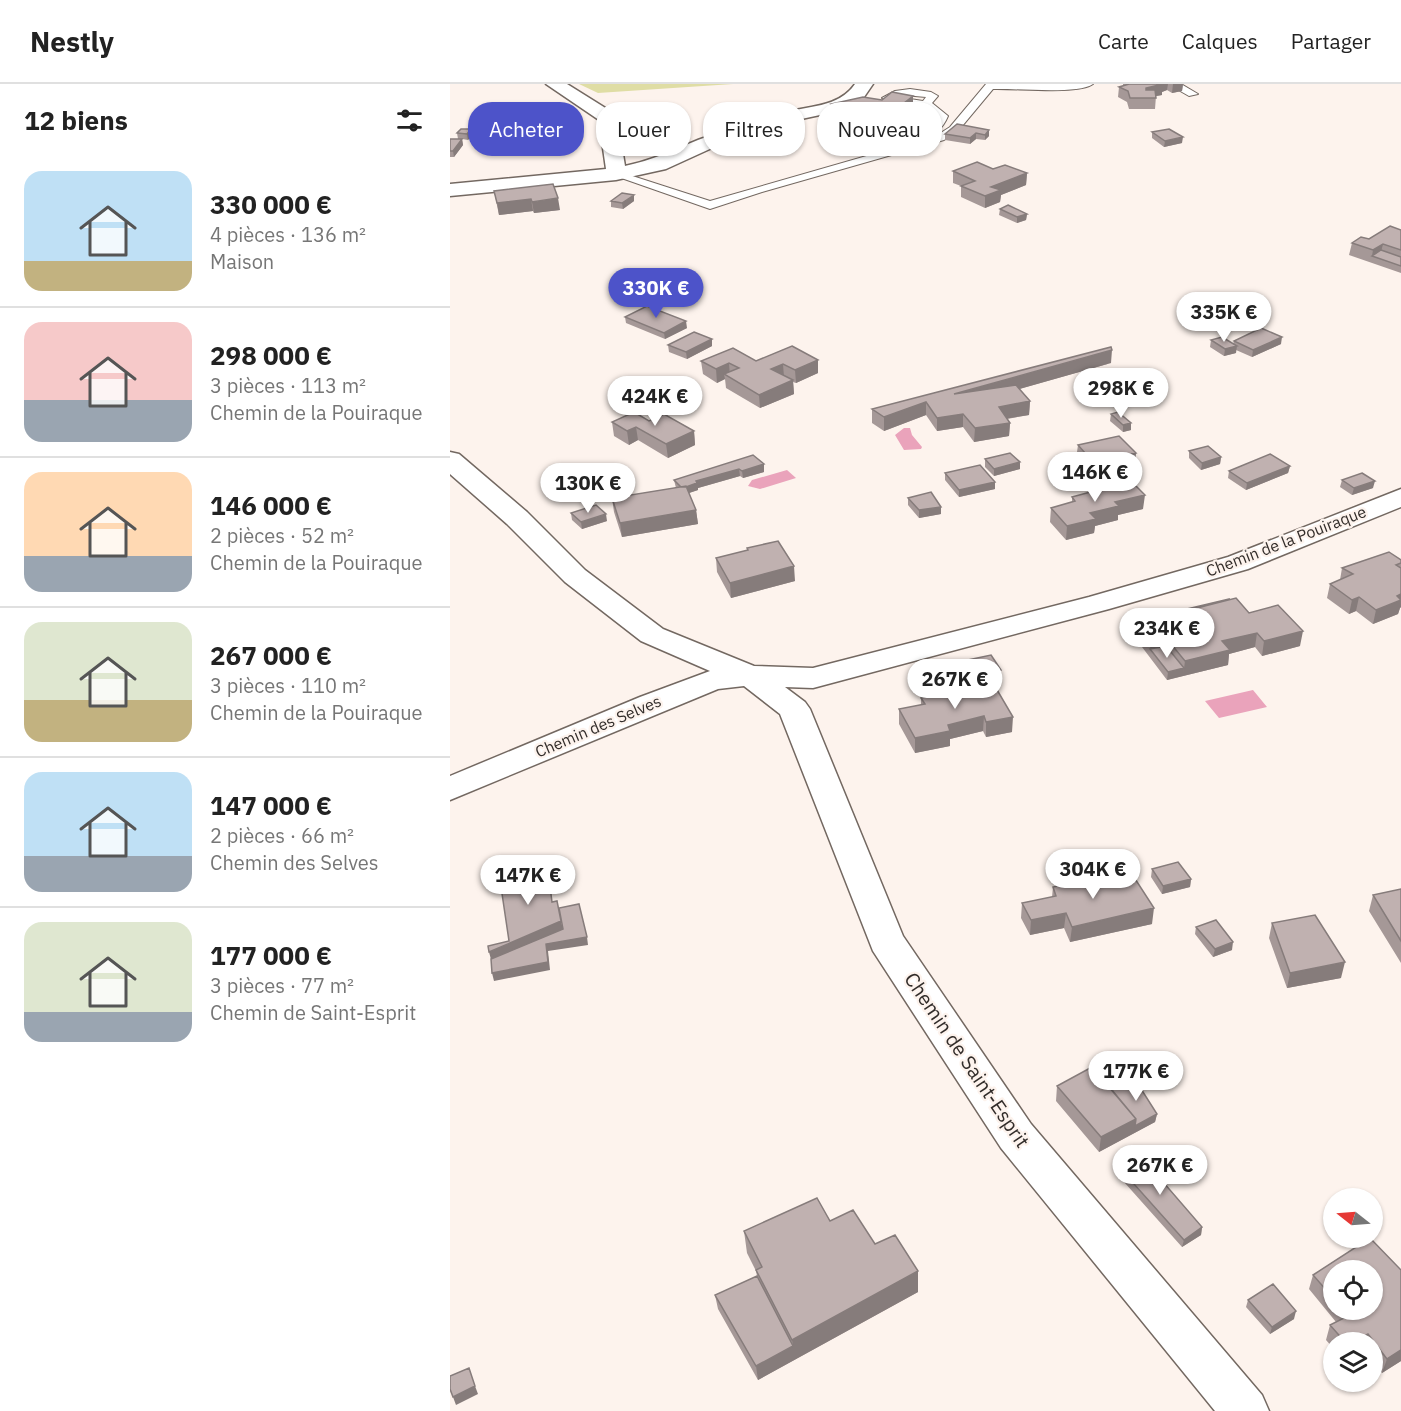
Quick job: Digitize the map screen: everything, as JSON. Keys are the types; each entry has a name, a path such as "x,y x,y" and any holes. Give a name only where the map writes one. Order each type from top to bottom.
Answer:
{"street":[{"path":"555,84 608,118 616,174"},
{"path":"450,190 616,174 659,165 705,144 787,117 842,105 856,96 864,84"},
{"path":"450,460 517,518 575,576 652,635 750,676"},
{"name":"Chemin de la Pouiraque","path":"750,676 813,678 1099,603 1238,563 1401,497"},
{"name":"Chemin des Selves","path":"450,789 713,680 750,676"},
{"name":"Chemin de Saint-Esprit","path":"750,676 794,709 886,941 1009,1126 1245,1411"}],"lane":[{"path":"616,174 686,199 710,205 758,189 940,138 954,129 990,86 1008,84 1076,87 1089,84"},
{"path":"1173,84 1192,94"},
{"path":"686,199 845,156"}],"shaded area":[{"path":"579,84 733,84 598,93"},
{"path":"904,428 910,428 912,435 922,447 921,449 904,450 895,435"},
{"path":"787,470 796,478 760,489 748,486 752,480"},
{"path":"1253,690 1267,707 1219,718 1205,701"}],"building":[{"path":"1129,84 1163,84 1146,88 1146,90 1155,90 1156,98 1130,98 1128,91 1119,87"},
{"path":"892,92 913,96 905,102 840,102 863,97 882,100"},
{"path":"957,124 989,130 985,135 976,133 970,138 945,134"},
{"path":"461,129 468,129 467,134 457,133"},
{"path":"1169,129 1183,137 1165,141 1152,132"},
{"path":"450,139 462,139 453,151 450,151"},
{"path":"977,162 993,169 1005,165 1027,173 991,187 1001,190 985,196 961,186 975,181 953,171"},
{"path":"553,184 558,198 532,202 531,199 497,203 494,191"},
{"path":"622,193 634,195 622,203 611,201"},
{"path":"1008,205 1027,214 1017,217 1000,209"},
{"path":"1390,226 1401,230 1401,250 1383,244 1373,250 1352,243 1361,237 1369,239"},
{"path":"1381,250 1401,257 1401,266 1372,256"},
{"path":"647,306 686,321 664,333 625,317"},
{"path":"1261,328 1282,337 1253,350 1234,341"},
{"path":"694,332 712,339 686,352 668,345"},
{"path":"1222,337 1237,346 1225,349 1211,340"},
{"path":"792,346 818,360 795,370 783,364 771,369 793,380 759,395 724,374 739,368 729,363 716,369 701,361 733,348 756,361"},
{"path":"1111,347 1112,350 954,394 1016,385 1030,401 999,407 1010,423 975,428 963,414 937,418 926,402 884,417 872,409"},
{"path":"634,412 649,421 664,414 694,431 666,444 636,427 627,431 612,422"},
{"path":"1118,412 1131,423 1123,425 1111,414"},
{"path":"1119,436 1136,453 1093,462 1078,445"},
{"path":"1208,446 1221,457 1202,463 1189,451"},
{"path":"1010,453 1020,462 994,469 985,459"},
{"path":"1270,454 1290,466 1247,483 1229,471"},
{"path":"753,455 764,464 696,481 697,483 686,487 681,487 674,480"},
{"path":"980,465 995,482 959,490 945,473"},
{"path":"1362,473 1375,481 1354,488 1342,480"},
{"path":"1131,481 1145,495 1115,502 1119,506 1090,513 1096,519 1067,526 1051,508 1075,501 1072,497"},
{"path":"686,486 696,510 620,523 612,498"},
{"path":"931,492 941,507 919,510 908,498"},
{"path":"596,505 606,514 581,522 571,513"},
{"path":"778,541 794,566 730,583 716,558 748,550 747,548"},
{"path":"1389,552 1401,560 1401,563 1396,565 1401,568 1401,594 1397,596 1401,600 1376,610 1359,597 1352,600 1330,584 1353,574 1342,568"},
{"path":"1236,598 1249,613 1278,605 1303,631 1264,641 1257,633 1222,641 1230,650 1185,661 1167,639 1151,642 1143,632 1201,619 1193,609"},
{"path":"1230,599 1193,609 1192,616 1172,622 1166,614"},
{"path":"1166,646 1184,668 1168,672 1150,649"},
{"path":"991,655 1001,670 973,677 963,661"},
{"path":"993,683 1013,717 986,722 984,716 948,725 950,731 915,738 899,709 925,704 921,698"},
{"path":"1178,862 1191,879 1163,886 1152,869"},
{"path":"548,870 552,902 557,901 561,921 489,952 488,946 509,941 500,880"},
{"path":"1130,871 1154,908 1072,927 1066,913 1031,920 1022,903 1056,896 1053,887"},
{"path":"1401,889 1401,941 1373,895"},
{"path":"579,904 587,937 546,944 548,962 492,973 491,959 563,929 559,908"},
{"path":"1315,915 1345,962 1290,973 1272,923"},
{"path":"1216,920 1233,942 1215,949 1196,927"},
{"path":"1092,1067 1136,1119 1101,1137 1057,1086"},
{"path":"1136,1081 1157,1114 1135,1126 1136,1119 1112,1090"},
{"path":"1138,1153 1202,1227 1184,1240 1117,1165"},
{"path":"817,1198 830,1221 853,1210 875,1244 895,1235 918,1271 792,1340 756,1270 762,1267 744,1231"},
{"path":"1355,1248 1380,1248 1401,1270 1401,1350 1387,1359 1383,1354 1383,1332 1336,1332 1330,1325 1340,1320 1383,1320 1383,1260 1336,1260"},
{"path":"1323,1269 1323,1286 1313,1275"},
{"path":"757,1276 793,1346 756,1366 715,1295"},
{"path":"1273,1284 1296,1311 1272,1327 1248,1300"},
{"path":"469,1368 475,1386 453,1397 450,1389 450,1376"}]}
